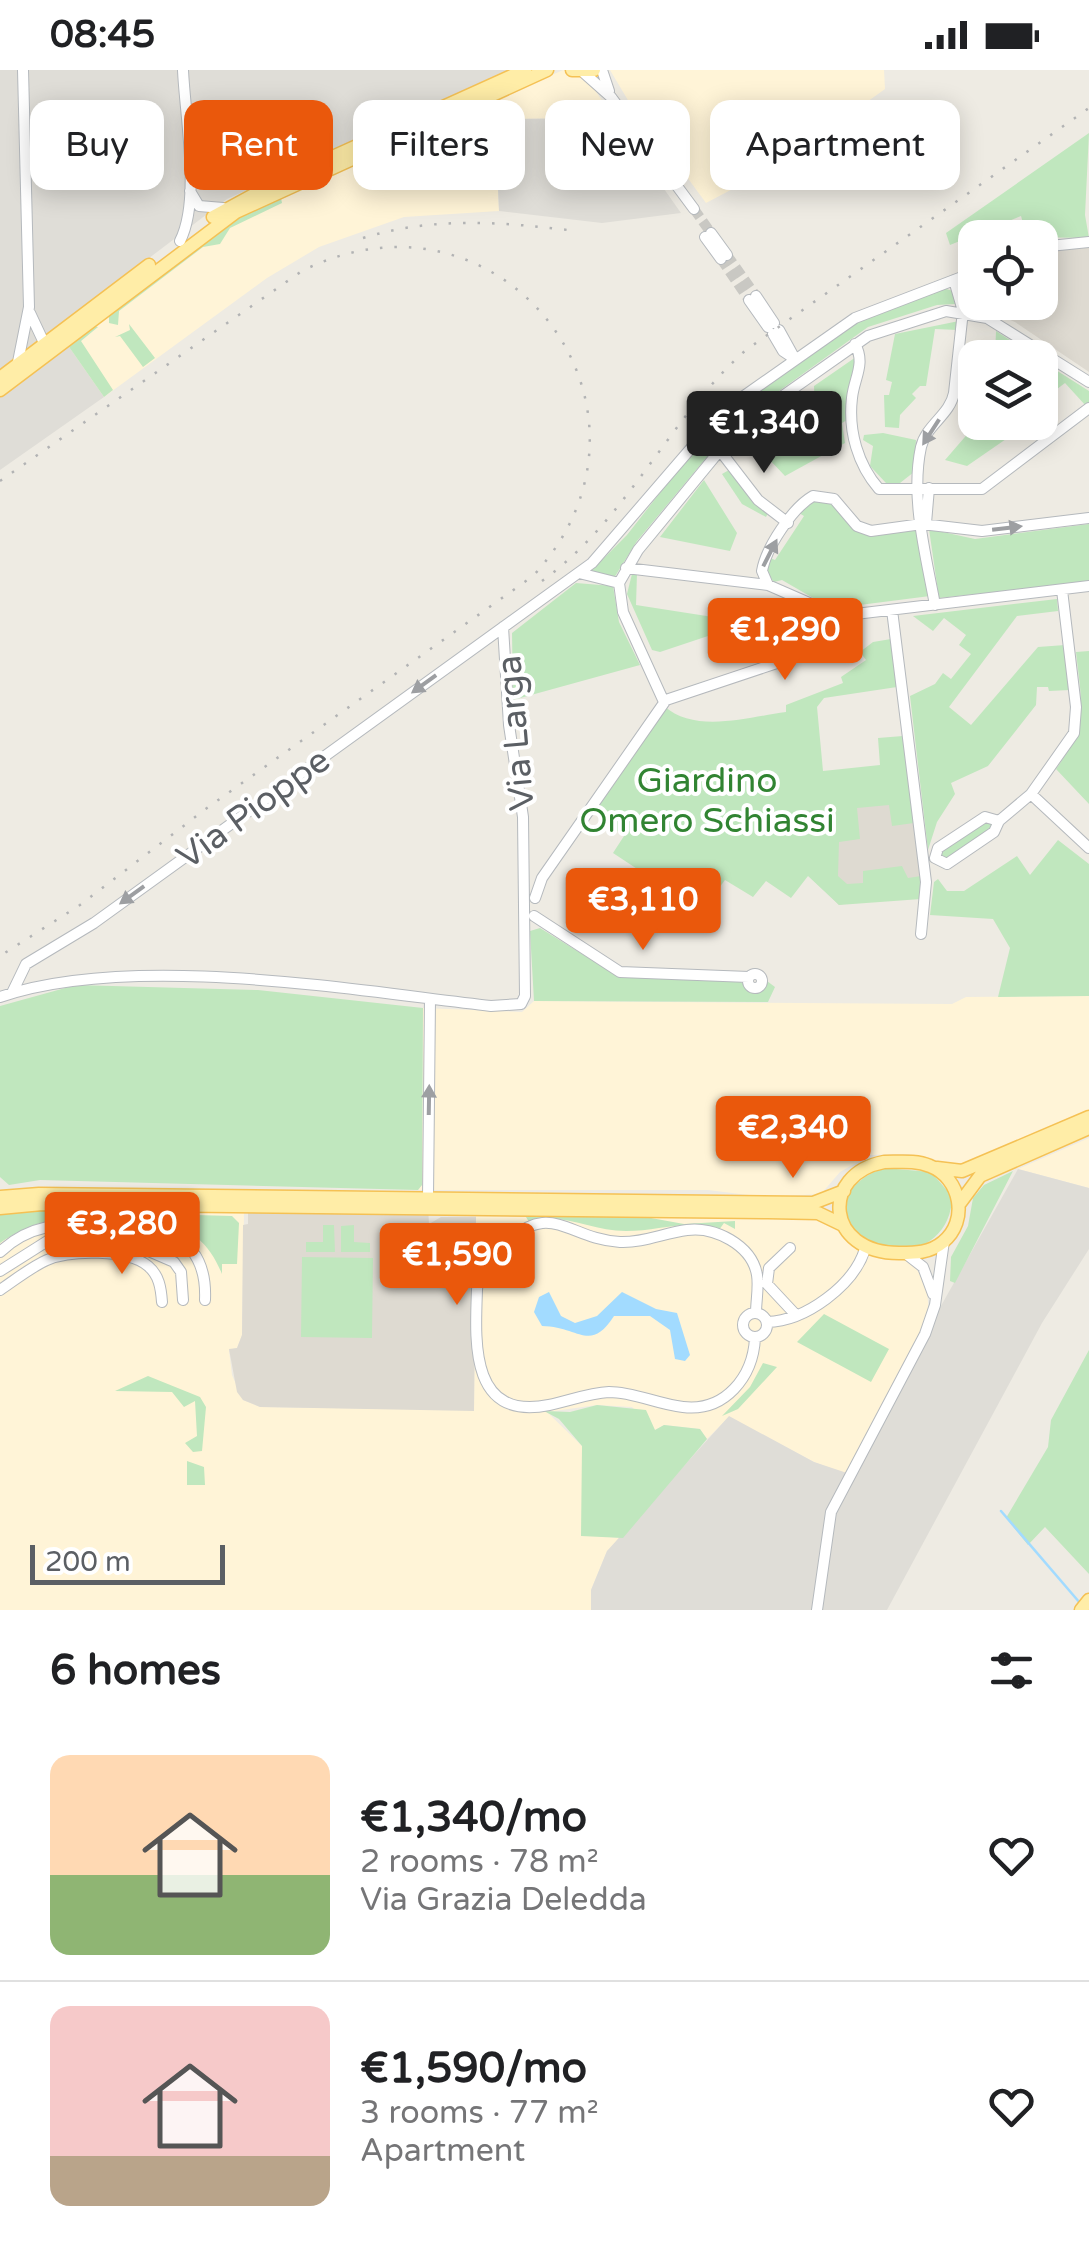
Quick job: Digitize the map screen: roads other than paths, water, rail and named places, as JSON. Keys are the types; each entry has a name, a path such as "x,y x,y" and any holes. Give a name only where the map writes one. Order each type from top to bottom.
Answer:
{"main road":[{"path":"0,390 70,325 228,206 525,70"},
{"path":"0,378 247,206 547,70"},
{"path":"0,1208 42,1204 428,1198 818,1202 844,1191 860,1171 877,1163 915,1162 962,1171 1089,1117"},
{"path":"0,1197 809,1213 826,1215 843,1225 865,1249 905,1253 930,1250 944,1241 955,1226 967,1188 980,1176 1089,1128"},
{"path":"935,1168 951,1182 959,1205"},
{"path":"843,1225 844,1191"},
{"path":"1081,1610 1089,1600"}],"street":[{"path":"15,367 30,327 23,70"},
{"path":"183,70 184,100"},
{"path":"602,70 611,97"},
{"path":"583,71 611,97 692,211"},
{"path":"180,241 187,223 188,190"},
{"path":"191,190 199,206 210,210 228,206"},
{"path":"708,235 724,257"},
{"path":"1058,245 1089,242"},
{"name":"Via Larga","path":"530,920 503,627 579,573 616,540 716,417 855,318 958,278"},
{"path":"955,279 958,291"},
{"path":"752,298 794,358"},
{"path":"664,702 623,612 619,583 626,568 718,448 740,426 855,344 916,318 958,312"},
{"path":"935,605 924,524 922,443 952,404 962,320"},
{"path":"987,320 1089,382"},
{"path":"30,327 50,332 70,325"},
{"path":"30,327 44,349"},
{"path":"855,344 861,354 852,398 859,462 879,489 970,492 991,484 1089,408"},
{"path":"718,448 758,500 788,524"},
{"path":"768,584 763,564 806,500 821,495 834,499 863,530 924,524 982,531 1089,518"},
{"path":"626,568 768,584 827,614 856,615 1089,586"},
{"path":"579,573 619,583"},
{"path":"998,821 985,817 938,848 935,858 947,864 994,832 998,821 1032,794 1077,725 1062,590"},
{"path":"892,610 926,882 921,934"},
{"path":"534,898 542,878 664,702 676,694 748,676 817,649 854,623 856,615"},
{"name":"Via Pioppe","path":"6,995 26,964 94,922 503,627"},
{"path":"1032,794 1089,848"},
{"name":"Via Larga","path":"430,999 510,1006 524,1001 534,898 534,887 526,880"},
{"path":"530,920 620,972 749,977"},
{"path":"6,995 81,978 222,979 430,999 428,1198"},
{"path":"755,1338 751,1362 739,1384 706,1405 678,1406 605,1392 548,1405 520,1406 497,1396 480,1373 477,1290 483,1266 533,1223 553,1222 623,1242 698,1229 726,1236 753,1264 756,1313 767,1322"},
{"path":"0,1252 26,1232 51,1224 155,1226 178,1238 196,1257 204,1276 205,1300"},
{"path":"0,1271 49,1240 123,1240 174,1262 181,1272 183,1300"},
{"path":"817,1610 826,1527 834,1503 925,1334 935,1305 944,1241"},
{"path":"790,1248 769,1268 767,1278 770,1290 794,1314"},
{"path":"767,1322 794,1314 850,1280 865,1249"},
{"path":"905,1253 927,1274 935,1305"},
{"path":"0,1290 51,1258 111,1255 134,1258 150,1267 161,1287 162,1302"},
{"path":"755,1338 742,1326 745,1318 756,1313"},
{"path":"755,1338 765,1333 767,1322"}],"water":[{"path":"549,1292 561,1316 575,1323 597,1316 622,1292 656,1309 677,1313 690,1355 685,1361 675,1359 670,1330 650,1316 614,1316 606,1327 591,1336 542,1326 534,1312 539,1297"}],"waterway":[{"path":"1001,1511 1080,1603"}],"tunnel":[{"path":"694,209 711,233"},
{"path":"727,255 756,296"},
{"path":"721,259 749,300"}],"railway":[{"path":"542,581 599,528 693,406 746,350 1089,108"},
{"path":"363,238 416,226 469,223 576,231"},
{"path":"0,481 302,271 376,248 444,253 504,280 550,324 580,380 590,445 575,511 533,576 207,808 80,905 0,956"}],"park label":[{"name":"Giardino Omero Schiassi","path":"707,800"}]}
